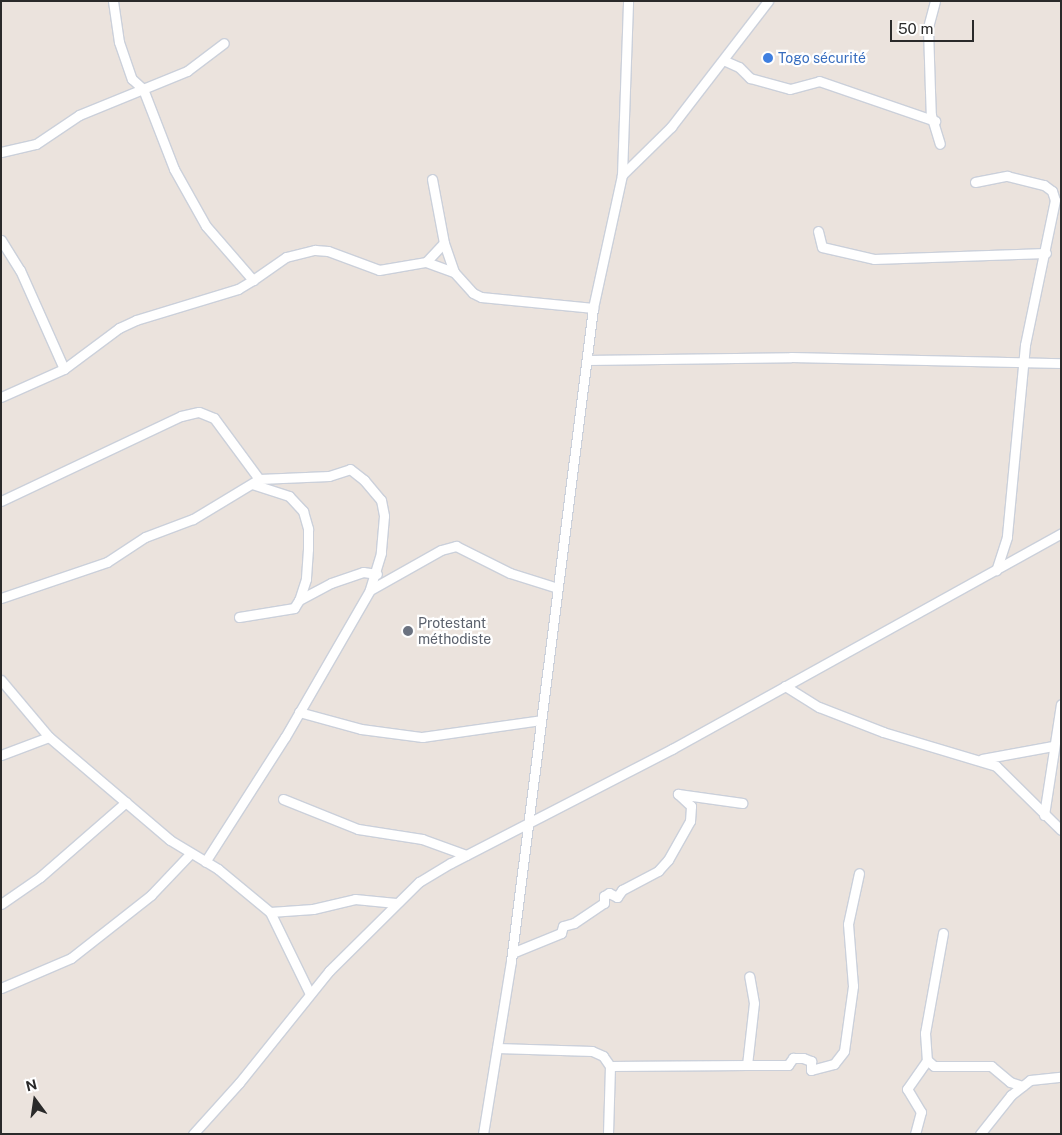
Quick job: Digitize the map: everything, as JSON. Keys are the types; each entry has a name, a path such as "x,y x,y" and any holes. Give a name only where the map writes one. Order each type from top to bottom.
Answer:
{"street":[{"path":"113,1 119,42 132,79 143,89 174,169 206,226 253,280"},
{"path":"483,1134 512,953 593,308 622,175 628,1"},
{"path":"622,175 671,127 768,1"},
{"path":"935,1 928,28 931,115 935,121 940,144"},
{"path":"1,152 36,144 79,115 125,94 143,89 187,71 224,43"},
{"path":"723,60 739,67 750,78 790,88 819,81 935,121"},
{"path":"125,94 132,79"},
{"path":"975,182 1007,176 1044,185 1052,191 1054,200 1046,253 1024,360 1007,537 996,570"},
{"path":"432,179 444,243 454,272 473,293 481,297 593,308"},
{"path":"818,231 822,248 874,259 1046,253"},
{"path":"1,240 20,270 64,369"},
{"path":"426,262 444,243"},
{"path":"1,397 64,369 119,328 136,320 238,290 286,258 315,250 328,251 379,270 426,262 454,272"},
{"path":"587,360 791,357 1024,360 1061,363"},
{"path":"1,501 181,416 199,412 214,418 256,482 289,496 303,511 308,529 306,579 299,600 294,608 239,617"},
{"path":"1,598 108,562 146,537 193,519 256,482 315,478 354,471 384,507 377,574 370,590 299,712 204,862"},
{"path":"192,1134 239,1083 310,994 396,903 419,882 466,855 528,825 785,686 1061,533"},
{"path":"370,590 441,550 456,546 510,573 558,588"},
{"path":"299,600 331,583 363,572 377,574"},
{"path":"1,680 49,737 190,854 204,862 270,912 310,994"},
{"path":"785,686 819,707 883,732 981,759 996,766 1013,779 1044,815 1061,830"},
{"path":"1044,815 1053,746 1061,704"},
{"path":"299,712 362,729 422,737 541,720"},
{"path":"1,755 49,737"},
{"path":"981,759 1053,746"},
{"path":"512,953 561,933 563,926 574,923 604,903 604,896 608,893 617,897 622,890 658,871 668,860 690,821 691,806 678,794 742,804"},
{"path":"283,799 358,829 422,839 466,855"},
{"path":"1,904 40,877 126,802"},
{"path":"1,988 71,958 151,895 190,854"},
{"path":"610,1066 788,1065 793,1058 803,1058 811,1061 811,1070 834,1064 844,1051 853,986 848,924 859,873"},
{"path":"270,912 313,909 355,899 396,903"},
{"path":"915,1134 921,1112 907,1089 927,1060 925,1033 943,934"},
{"path":"747,1065 754,1003 749,976"},
{"path":"497,1048 592,1051 603,1056 610,1066 608,1134"},
{"path":"927,1060 934,1066 991,1066 1010,1082 1022,1086"},
{"path":"980,1134 1011,1095 1022,1086 1036,1079 1061,1077"}],"place":[{"name":"Togo sécurité","path":"768,58"},
{"name":"Protestant méthodiste","path":"408,631"}]}
